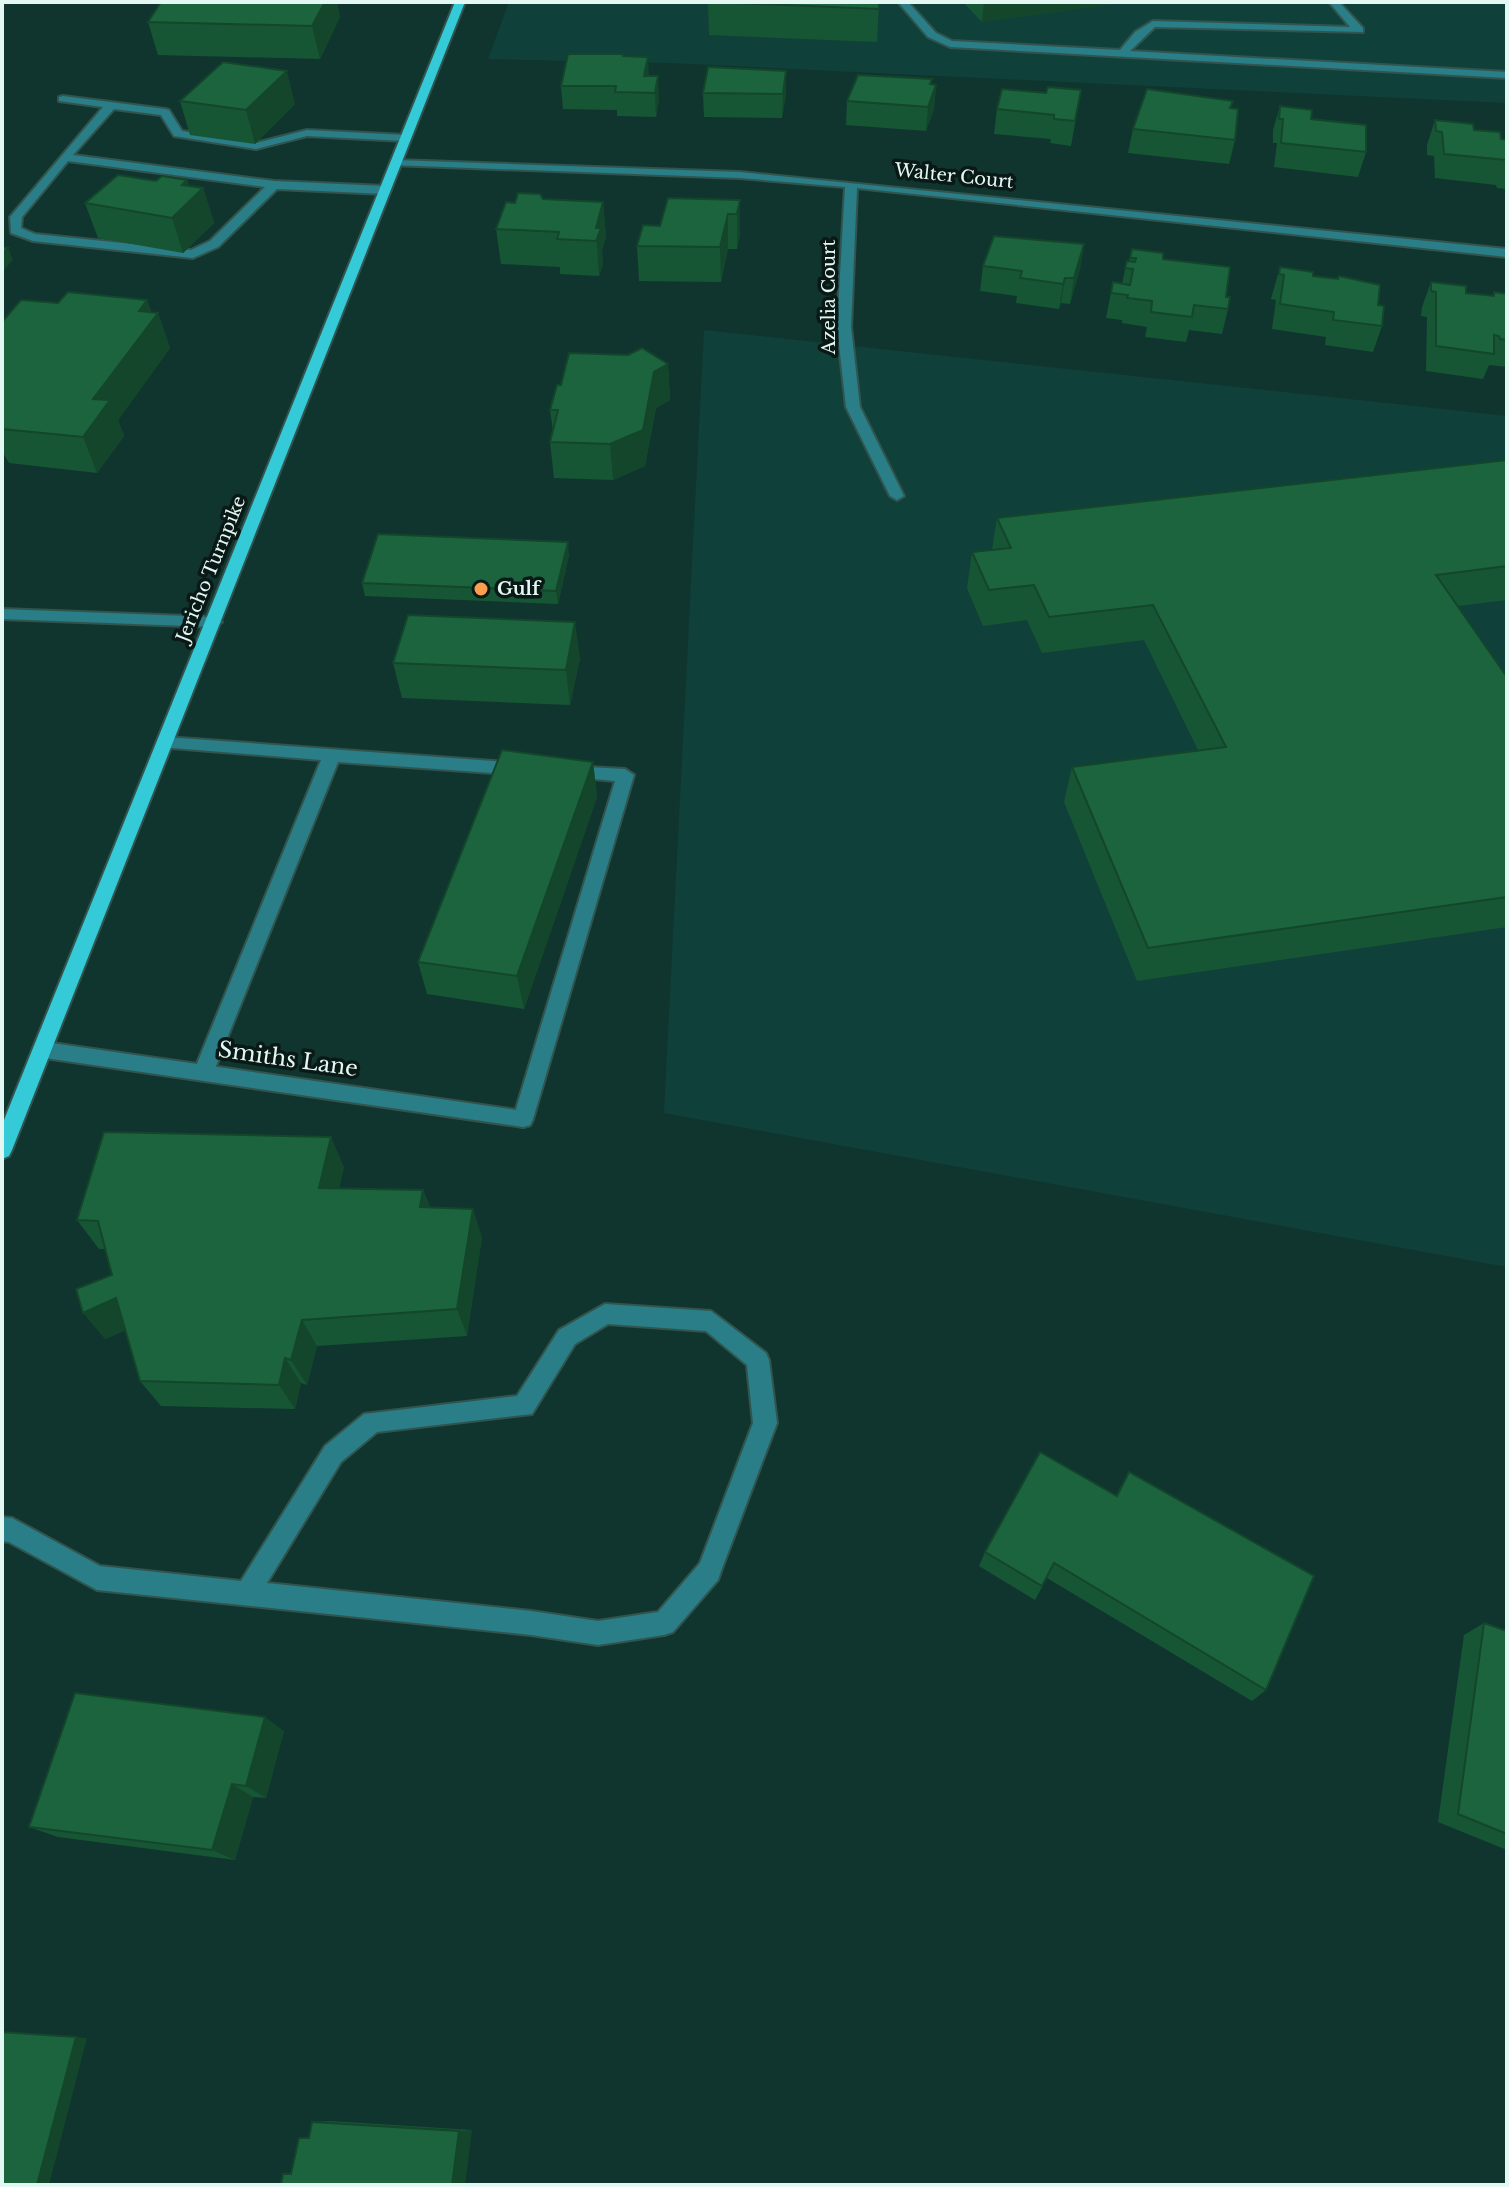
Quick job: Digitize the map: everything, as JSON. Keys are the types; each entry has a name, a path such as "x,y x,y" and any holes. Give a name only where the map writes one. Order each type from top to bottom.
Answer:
{"main road":[{"name":"Jericho Turnpike","path":"2,1150 8,1119 45,1050 460,2"}],"street":[{"path":"903,2 932,35 950,44 1507,75"},
{"path":"1124,52 1139,34 1153,24 1359,30 1334,2"},
{"path":"63,99 165,112 178,134 256,146 307,133 405,138"},
{"path":"112,104 16,217 15,230 33,237 193,254 214,244 274,185"},
{"path":"65,157 274,185 385,190"},
{"name":"Walter Court","path":"396,163 740,175 1507,253"},
{"name":"Azelia Court","path":"851,184 844,327 853,407 897,496"},
{"path":"2,614 214,622"},
{"path":"166,743 331,757 204,1071"},
{"name":"Smiths Lane","path":"45,1050 523,1119 625,775 331,757"},
{"path":"2,1529 12,1530 97,1578 598,1633 664,1623 709,1571 765,1423 758,1360 711,1321 605,1314 567,1337 524,1406 372,1422 333,1454 247,1593"}],"shaded area":[{"path":"509,2 1507,2 1507,103 670,63 488,59"},
{"path":"704,330 1507,416 1507,1267 664,1113"}],"building":[{"path":"161,2 325,2 312,26 148,22"},
{"path":"713,2 879,2 879,9"},
{"path":"568,54 648,57 644,76 658,76 655,93 615,92 616,86 561,86"},
{"path":"223,62 287,71 246,110 180,101"},
{"path":"708,67 786,71 783,94 703,93"},
{"path":"858,75 932,79 930,84 936,85 928,107 847,101"},
{"path":"1048,87 1081,90 1075,121 1054,119 1054,115 997,109 1002,89 1046,93"},
{"path":"1147,89 1233,101 1230,108 1238,109 1235,140 1133,129"},
{"path":"1280,106 1312,110 1311,119 1366,125 1366,152 1281,143 1283,119 1279,119"},
{"path":"1435,120 1473,124 1474,130 1500,132 1501,139 1507,140 1507,164 1506,160 1444,154 1442,132 1436,131"},
{"path":"118,175 156,181 162,176 187,180 182,185 203,188 172,218 85,203"},
{"path":"518,193 540,194 543,199 603,202 596,228 601,228 596,241 557,239 559,232 496,229 506,202 515,203"},
{"path":"668,198 740,200 737,214 728,214 720,247 637,246 643,225 660,226"},
{"path":"994,236 1084,244 1074,278 1065,278 1063,284 1020,278 1022,271 983,266"},
{"path":"1132,249 1163,253 1163,259 1230,267 1226,297 1230,297 1228,309 1194,305 1192,317 1151,312 1152,301 1111,293 1113,282 1130,285 1133,269 1125,268 1127,261 1135,262 1136,258 1130,258"},
{"path":"1280,267 1313,272 1313,276 1338,279 1339,276 1380,285 1378,305 1384,306 1382,326 1333,320 1334,312 1280,304 1284,275 1279,274"},
{"path":"1431,282 1466,286 1466,293 1507,294 1507,340 1494,335 1494,354 1436,346 1436,292 1431,291"},
{"path":"68,292 147,300 139,311 158,313 93,399 110,400 83,437 2,429 2,322 21,300 58,303"},
{"path":"642,348 668,364 654,372 643,430 610,444 550,442 558,410 550,410 557,385 561,385 569,353 628,355"},
{"path":"1507,460 1507,566 1436,575 1507,677 1507,897 1148,948 1072,767 1226,747 1153,605 1049,617 1034,585 989,590 972,552 1011,548 997,518"},
{"path":"378,534 568,542 556,591 362,583"},
{"path":"408,615 575,622 566,670 393,663"},
{"path":"502,750 593,762 517,976 418,962"},
{"path":"104,1132 331,1137 319,1188 423,1190 420,1207 473,1209 457,1309 302,1320 291,1360 285,1358 279,1385 140,1381 116,1298 83,1313 76,1289 112,1275 98,1221 77,1220"},
{"path":"1040,1452 1117,1496 1129,1472 1314,1576 1266,1690 1054,1563 1042,1586 985,1552"},
{"path":"1484,1623 1507,1631 1507,1834 1458,1814"},
{"path":"75,1693 265,1717 246,1786 232,1784 212,1850 29,1827"},
{"path":"2,2032 76,2037 37,2185 2,2185"},
{"path":"312,2122 459,2131 452,2185 281,2185 283,2174 291,2174 299,2138 309,2138"}],"place":[{"name":"Gulf","path":"481,589"}]}
